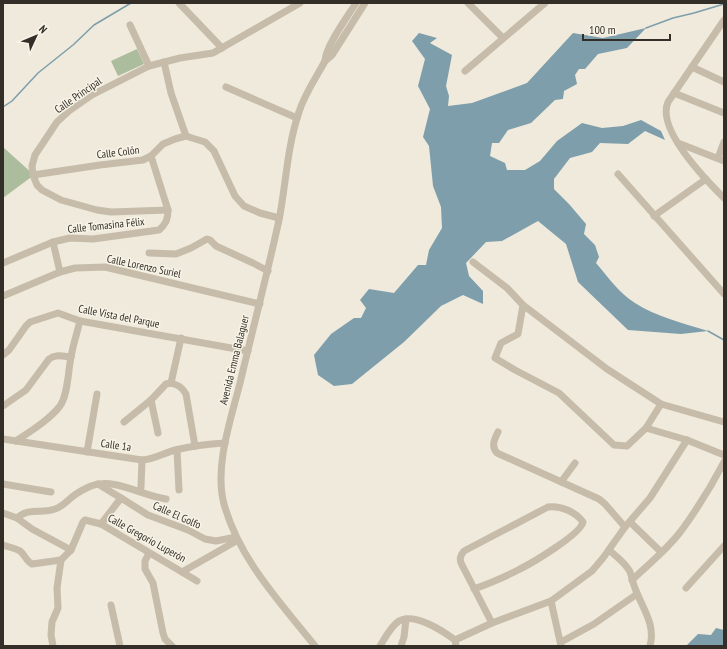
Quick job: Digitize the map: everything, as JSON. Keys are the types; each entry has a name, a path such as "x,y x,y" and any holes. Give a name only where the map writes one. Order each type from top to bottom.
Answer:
{"street":[{"path":"180,3 222,48"},
{"name":"Avenida Emma Balaguer","path":"325,61 328,48 356,3"},
{"name":"Avenida Emma Balaguer","path":"315,646 256,571 237,538 224,504 220,479 225,444 268,271 279,218 292,136 297,118 309,88 325,61 332,55 365,3"},
{"path":"468,3 503,38"},
{"path":"532,3 538,10"},
{"path":"465,71 545,3"},
{"name":"Calle Principal","path":"33,175 32,166 35,155 57,122 69,111 92,95 149,66 180,58 213,53 294,4"},
{"path":"724,20 666,106 670,126 684,154 724,198"},
{"path":"130,25 149,66"},
{"path":"164,62 171,93 186,136 205,142 214,150 234,196 244,206 260,213 279,218"},
{"path":"692,67 724,82"},
{"path":"226,87 297,118"},
{"path":"674,93 724,113"},
{"name":"Calle Colón","path":"33,175 142,160 151,156 163,144 186,136"},
{"path":"678,143 721,159 724,142"},
{"path":"33,175 37,185 52,196 97,210 111,212 168,210 151,156"},
{"path":"618,174 724,294"},
{"path":"654,216 706,179"},
{"name":"Calle Tomasina Félix","path":"3,263 53,242 70,238 93,239 159,230 165,225 168,218 168,210"},
{"path":"149,253 176,254 207,239 216,246 268,271"},
{"path":"53,242 60,272"},
{"path":"473,262 508,288 523,305 607,369 661,404 724,422"},
{"name":"Calle Lorenzo Suriel","path":"3,296 60,272 75,268 105,267 260,304"},
{"path":"523,305 518,334 501,343 495,358 559,393 614,445 626,446 646,428 661,404"},
{"name":"Calle Vista del Parque","path":"3,355 9,350 30,322 58,313 80,321 248,351"},
{"path":"16,441 36,428 61,405 80,321"},
{"path":"171,383 181,338"},
{"path":"3,406 26,390 49,359 53,356 59,355 71,357"},
{"path":"124,422 151,400 166,384 177,384 183,388 186,394 196,446"},
{"path":"87,452 96,394"},
{"path":"151,400 158,433"},
{"path":"646,428 687,440 724,455"},
{"path":"498,432 493,446 497,453 599,499 661,552"},
{"name":"Calle 1a","path":"3,439 142,460 196,446 225,444"},
{"path":"380,646 396,624 402,619 418,620 427,623 455,643 492,623 551,601 592,571 627,524 650,498 687,440"},
{"path":"177,450 179,490"},
{"path":"141,487 142,460"},
{"path":"632,580 684,528 709,490 724,462"},
{"path":"560,482 575,463"},
{"path":"3,484 51,492"},
{"path":"17,518 24,513 55,509 78,492 98,484 121,486 154,498 166,499"},
{"name":"Calle El Golfo","path":"98,484 148,515 188,530 205,539 216,541 237,538"},
{"path":"101,524 121,498"},
{"path":"474,589 521,569 544,555 575,533 582,526 583,522 575,514 564,509 553,506 548,507 467,549 461,555 460,561 474,589 492,623"},
{"path":"3,513 17,518 32,529 71,550"},
{"name":"Calle Gregorio Luperón","path":"61,560 71,550 85,520 101,524 182,572 237,538"},
{"path":"3,545 20,551 32,564 61,560 57,588 58,608 52,622 51,635 53,646"},
{"path":"686,588 724,546"},
{"path":"609,550 629,570 637,594 650,622 652,633 650,646"},
{"path":"149,553 145,561 145,569 153,583 163,633 165,638 172,646"},
{"path":"182,572 197,581"},
{"path":"551,601 561,644 594,624 637,594"},
{"path":"111,605 120,646"},
{"path":"401,646 406,619"}],"green space":[{"path":"137,49 144,64 118,76 111,61"},
{"path":"3,147 34,175 3,198"}],"water":[{"path":"646,28 627,48 598,54 585,69 579,69 575,75 577,84 564,91 563,99 555,100 531,123 508,130 499,143 492,143 490,156 505,163 507,170 525,170 540,161 557,141 582,123 602,128 623,126 641,120 661,131 665,140 645,131 628,144 600,143 592,152 570,158 554,179 554,189 586,224 584,234 595,245 599,257 596,263 629,299 652,312 708,331 681,334 628,330 578,282 566,244 538,221 502,241 486,242 466,263 469,276 483,291 483,304 463,295 441,306 404,342 352,384 334,386 318,375 314,355 331,334 354,318 361,318 366,308 360,300 369,289 394,293 418,265 426,265 429,250 442,228 441,207 433,186 429,146 423,137 430,109 418,86 425,59 412,41 419,33 437,38 430,43 452,55 446,86 449,96 448,106 472,103 527,83 573,33 603,38"},
{"path":"716,628 724,630 724,646 686,646 698,634 711,635"}],"waterway":[{"path":"3,107 12,101 38,73 73,45 94,25 131,3"},
{"path":"646,28 673,18 724,4"},
{"path":"708,331 724,340"}]}
